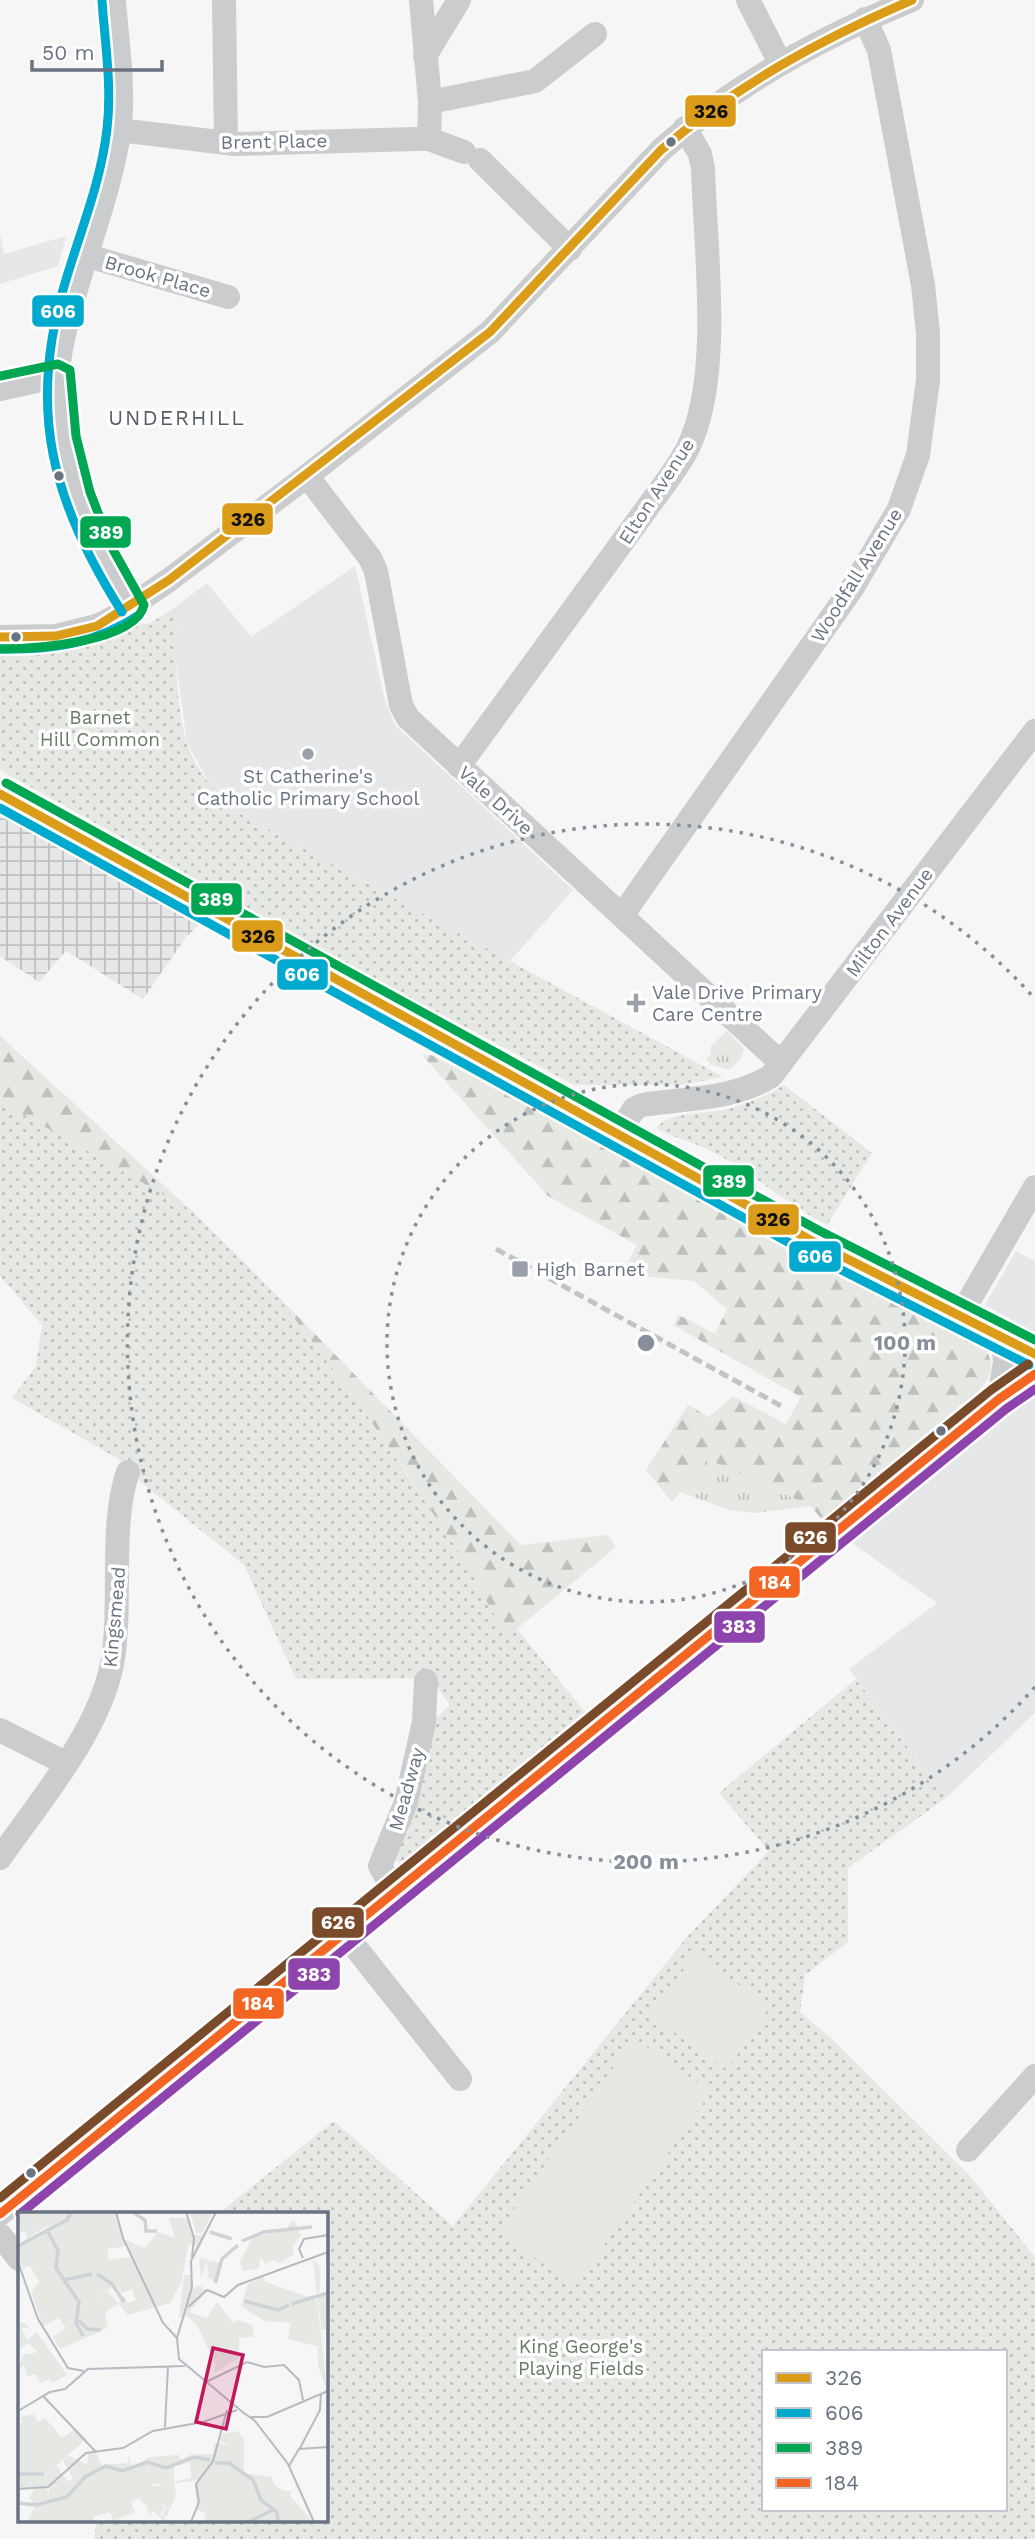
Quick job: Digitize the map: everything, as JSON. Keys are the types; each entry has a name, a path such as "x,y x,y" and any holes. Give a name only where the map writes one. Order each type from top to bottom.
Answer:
{"main road":[{"path":"0,794 813,1241 1035,1354"}],"street":[{"path":"114,0 120,82 119,130 88,256 63,337 59,376 61,429 72,480 102,558 132,605"},
{"path":"224,0 226,143"},
{"path":"421,0 430,102 429,139"},
{"path":"425,56 459,0"},
{"path":"748,0 780,64"},
{"path":"0,637 77,633 115,617 307,477 490,332 654,157 685,128 780,64 865,19 912,0"},
{"name":"Woodfall Avenue","path":"623,914 853,587 899,509 918,454 928,380 928,333 923,285 879,50 865,19"},
{"path":"430,102 535,81 595,34"},
{"name":"Elton Avenue","path":"459,766 669,478 694,436 706,369 708,325 703,168 697,147 685,128"},
{"name":"Brent Place","path":"119,130 226,143 429,139 472,156 570,249"},
{"name":"Brook Place","path":"88,256 228,296"},
{"path":"0,389 59,376"},
{"name":"Vale Drive","path":"307,477 370,558 376,571 401,705 408,718 623,914 781,1063"},
{"name":"Milton Avenue","path":"618,1134 634,1109 642,1105 693,1100 744,1088 771,1076 1035,731"},
{"path":"960,1316 1035,1187"},
{"path":"999,1399 1005,1362 1003,1338"},
{"path":"0,2214 999,1399 1035,1374"},
{"name":"Kingsmead","path":"0,1858 95,1714 112,1665 116,1631 121,1500 128,1472"},
{"name":"Meadway","path":"395,1892 380,1866 406,1802 424,1722 426,1681"},
{"path":"0,1730 65,1763"},
{"path":"344,1933 460,2079"},
{"path":"968,2150 1035,2076"},
{"path":"0,2235 18,2258"}],"shaded area":[{"path":"0,234 4,254 66,236 58,266 0,284"},
{"name":"St Catherine's Catholic Primary School","path":"355,566 385,701 395,725 573,890 510,961 231,809 214,792 187,743 175,654 178,605 207,583 251,637"},
{"path":"0,808 204,920 187,936 143,999 66,951 39,982 0,956"},
{"path":"1016,1251 1035,1261 1035,1333 985,1305"},
{"path":"1035,1396 1035,1713 946,1798 849,1669 937,1603 849,1541 1008,1413"}],"green space":[{"name":"Barnet Hill Common","path":"178,605 177,673 186,741 205,778 231,809 723,1077 681,1085 574,1085 370,976 0,770 0,650 75,647 131,626 151,623"},
{"path":"727,1031 744,1049 740,1060 729,1070 712,1065 706,1059 711,1054 711,1046"},
{"path":"0,1036 192,1211 208,1235 0,1115"},
{"path":"422,1055 431,1055 606,1143 986,1350 991,1364 989,1376 973,1398 823,1521 811,1506 708,1459 672,1502 646,1470 688,1405 709,1417 733,1396 786,1424 801,1397 673,1325 679,1315 715,1334 727,1309 694,1281 629,1275 628,1262 637,1245 548,1196"},
{"path":"784,1085 872,1153 827,1225 797,1208 726,1159 656,1128 679,1116 720,1111 743,1104"},
{"path":"0,1101 192,1211 275,1293 359,1404 461,1555 506,1636 517,1629 586,1713 401,1865 393,1856 430,1723 450,1705 430,1678 296,1679 244,1565 142,1483 117,1458 12,1398 36,1366 42,1325 0,1276"},
{"path":"275,1293 521,1545 608,1535 616,1547 507,1637 450,1705 431,1678 332,1679 417,1489 359,1404"},
{"path":"708,1459 811,1506 754,1513 729,1510 678,1491"},
{"name":"King George's Playing Fields","path":"856,1679 946,1798 848,1868 848,1942 805,1975 800,2012 831,2038 970,2176 1035,2257 1035,2539 94,2539 97,2522 327,2522 327,2212 220,2212 334,2121 453,2226 688,1936 769,1851 719,1793"},
{"path":"695,1954 770,2007 727,2069 651,2016"},
{"path":"634,2038 711,2092 575,2286 498,2232"}],"railway":[{"path":"496,1249 783,1407"}],"transit line":[{"name":"326","path":"0,637 56,636 97,626 169,580 490,332 661,150 690,126 781,65 912,0"},
{"name":"606","path":"102,1 108,81 107,129 95,188 65,283 54,329 48,373 48,414 53,454 63,493 78,532 122,612"},
{"name":"389","path":"0,376 58,364 70,370 76,436 90,492 111,546 144,605 137,618 103,636 57,645 0,649"},
{"name":"606","path":"0,649 55,646 89,639 139,615"},
{"name":"389","path":"6,783 818,1230 1035,1340"},
{"name":"326","path":"0,794 812,1241 1035,1354"},
{"name":"606","path":"0,808 806,1252 1029,1365"},
{"name":"626","path":"0,2198 991,1390 1028,1364"},
{"name":"184","path":"0,2214 999,1399 1035,1374"},
{"name":"383","path":"22,2212 1006,1409 1035,1389"}],"place":[{"name":"St Catherine's Catholic Primary School","path":"308,754"},
{"name":"Vale Drive Primary Care Centre","path":"636,1003"},
{"name":"High Barnet","path":"520,1269"}],"district":[{"name":"UNDERHILL","path":"177,418"}]}
